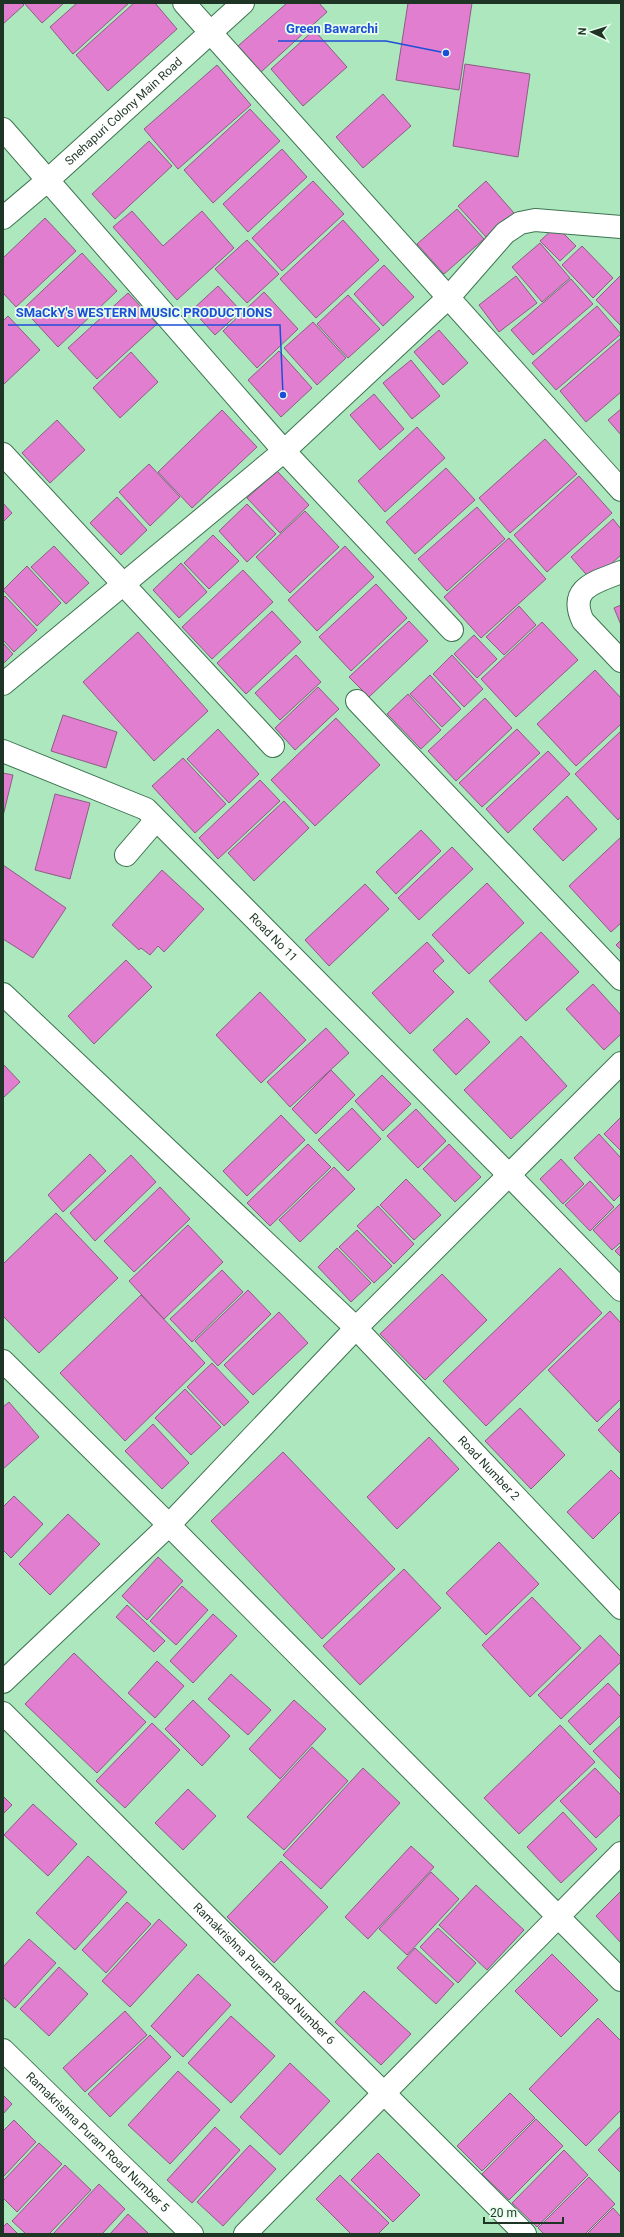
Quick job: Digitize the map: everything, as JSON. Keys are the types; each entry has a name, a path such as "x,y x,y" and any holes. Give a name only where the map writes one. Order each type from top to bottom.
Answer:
{"street":[{"path":"184,3 621,490"},
{"name":"Snehapuri Colony Main Road","path":"3,218 48,180 211,34 243,3"},
{"path":"3,129 284,451 452,630"},
{"path":"3,684 284,451 449,297 505,233 520,223 535,220 621,227"},
{"path":"3,454 273,746"},
{"path":"621,572 585,587 580,595 578,603 582,621 621,661"},
{"path":"357,701 621,979"},
{"name":"Road No 11","path":"3,750 146,809 621,1290"},
{"path":"126,855 156,820"},
{"name":"Road Number 2","path":"3,994 356,1328 621,1608"},
{"path":"3,1682 170,1525 356,1328 621,1064"},
{"path":"3,1361 170,1525 621,1980"},
{"name":"Ramakrishna Puram Road Number 6","path":"3,1713 525,2234"},
{"path":"246,2234 621,1853"},
{"name":"Ramakrishna Puram Road Number 5","path":"3,2050 192,2234"}],"building":[{"path":"3,3 22,3 24,5 3,24"},
{"path":"24,3 64,3 42,23"},
{"path":"77,3 129,3 73,54 50,27"},
{"path":"134,3 155,3 177,29 108,91 76,55"},
{"path":"287,3 319,3 327,12 261,72 238,46"},
{"path":"408,3 472,3 459,90 396,80"},
{"path":"314,30 347,67 303,106 271,69"},
{"path":"465,64 530,74 518,157 453,146"},
{"path":"217,65 251,105 178,169 144,129"},
{"path":"383,94 411,126 363,168 336,137"},
{"path":"250,109 280,141 213,203 184,170"},
{"path":"149,141 172,166 115,219 92,194"},
{"path":"282,149 307,177 248,232 223,204"},
{"path":"313,181 344,214 282,271 252,238"},
{"path":"486,181 514,213 486,237 458,206"},
{"path":"457,209 484,239 444,274 417,244"},
{"path":"132,211 163,246 202,211 234,248 177,300 113,227"},
{"path":"45,218 76,251 16,307 3,293 3,258"},
{"path":"343,220 379,260 316,318 280,279"},
{"path":"556,226 576,246 560,261 540,241"},
{"path":"247,240 279,274 247,303 215,269"},
{"path":"540,243 570,278 542,302 512,267"},
{"path":"582,246 613,278 593,298 562,265"},
{"path":"82,253 117,291 58,347 23,309"},
{"path":"384,265 414,297 383,326 354,294"},
{"path":"621,275 621,326 596,300"},
{"path":"516,276 537,303 499,332 479,305"},
{"path":"571,279 593,304 533,355 511,330"},
{"path":"218,286 241,311 215,335 192,310"},
{"path":"264,292 298,329 257,368 223,331"},
{"path":"128,293 157,324 97,379 68,348"},
{"path":"348,295 380,329 348,358 317,324"},
{"path":"597,306 621,334 556,390 532,363"},
{"path":"8,316 40,350 3,385 3,321"},
{"path":"313,322 346,358 317,385 284,348"},
{"path":"439,330 468,363 443,385 414,352"},
{"path":"621,338 621,392 586,422 560,391"},
{"path":"279,351 312,388 281,417 248,380"},
{"path":"131,352 158,382 120,418 93,388"},
{"path":"411,360 440,396 412,419 383,383"},
{"path":"374,394 404,429 380,450 350,415"},
{"path":"621,409 621,435 608,420"},
{"path":"222,410 257,447 192,508 158,472"},
{"path":"57,420 85,450 50,483 22,453"},
{"path":"417,427 445,458 385,512 358,481"},
{"path":"545,439 577,474 510,533 479,498"},
{"path":"149,464 180,497 150,526 119,492"},
{"path":"446,468 475,500 415,554 386,522"},
{"path":"277,471 309,505 280,533 247,498"},
{"path":"579,476 612,513 547,572 514,535"},
{"path":"117,497 147,530 121,555 90,523"},
{"path":"3,503 12,513 3,522"},
{"path":"247,504 276,534 247,562 219,531"},
{"path":"477,507 505,539 447,591 418,559"},
{"path":"305,511 339,547 290,593 256,557"},
{"path":"613,519 621,529 621,555 592,581 571,557"},
{"path":"213,535 239,561 209,589 184,563"},
{"path":"509,538 546,579 481,638 444,597"},
{"path":"54,546 89,583 66,604 31,567"},
{"path":"345,546 374,577 317,631 288,600"},
{"path":"181,563 207,592 179,618 153,590"},
{"path":"27,566 61,603 37,626 3,590"},
{"path":"243,570 273,602 212,659 182,627"},
{"path":"376,584 407,618 351,671 319,637"},
{"path":"5,596 37,630 14,652 3,640 3,598"},
{"path":"621,605 621,625 614,608"},
{"path":"519,606 536,625 504,655 486,637"},
{"path":"272,611 301,642 246,694 217,663"},
{"path":"409,621 428,641 369,697 349,677"},
{"path":"542,622 578,660 516,717 481,679"},
{"path":"138,632 208,711 154,761 83,682"},
{"path":"474,635 497,659 477,678 454,654"},
{"path":"3,643 13,654 3,664"},
{"path":"296,655 321,682 280,720 255,693"},
{"path":"452,655 483,689 464,707 433,674"},
{"path":"595,670 621,698 621,724 576,766 537,724"},
{"path":"430,675 461,709 442,727 410,694"},
{"path":"318,687 339,709 295,750 275,728"},
{"path":"408,694 441,730 421,749 387,714"},
{"path":"485,698 512,728 456,781 428,751"},
{"path":"63,715 117,732 106,768 51,751"},
{"path":"336,718 380,765 315,826 271,780"},
{"path":"218,729 259,774 229,803 187,759"},
{"path":"517,729 540,753 482,807 459,783"},
{"path":"621,731 621,816 618,820 575,774"},
{"path":"548,751 570,774 508,833 486,809"},
{"path":"183,758 226,804 195,833 152,786"},
{"path":"3,773 13,775 3,816"},
{"path":"260,780 280,801 218,859 199,838"},
{"path":"55,794 90,803 70,879 35,870"},
{"path":"567,796 597,829 563,861 533,829"},
{"path":"284,801 309,828 254,881 228,853"},
{"path":"421,830 441,851 396,894 376,872"},
{"path":"621,837 621,923 611,932 569,886"},
{"path":"452,847 473,869 419,920 398,898"},
{"path":"3,865 66,908 33,958 3,939"},
{"path":"162,870 204,909 164,952 158,946 150,955 141,948 139,950 112,925"},
{"path":"487,883 524,923 469,974 432,935"},
{"path":"365,884 389,909 329,966 305,940"},
{"path":"541,932 579,972 526,1021 489,981"},
{"path":"621,940 621,950 616,945"},
{"path":"427,942 444,961 433,971 454,992 410,1034 372,993"},
{"path":"126,960 152,987 94,1044 68,1016"},
{"path":"593,984 621,1015 621,1034 604,1050 566,1009"},
{"path":"260,992 306,1040 261,1083 216,1035"},
{"path":"467,1018 490,1042 456,1075 433,1050"},
{"path":"326,1028 349,1053 290,1107 267,1082"},
{"path":"521,1036 567,1086 511,1139 464,1090"},
{"path":"3,1064 20,1082 3,1098"},
{"path":"331,1070 355,1095 316,1134 292,1109"},
{"path":"382,1075 411,1104 383,1131 355,1101"},
{"path":"352,1108 381,1139 348,1171 318,1140"},
{"path":"416,1109 446,1141 418,1168 387,1136"},
{"path":"281,1115 305,1140 247,1196 223,1171"},
{"path":"621,1117 621,1151 604,1134"},
{"path":"599,1134 621,1158 621,1194 614,1201 574,1158"},
{"path":"308,1144 331,1167 270,1226 247,1203"},
{"path":"449,1144 481,1177 455,1202 423,1169"},
{"path":"90,1154 106,1171 63,1212 48,1195"},
{"path":"131,1155 156,1182 95,1241 70,1213"},
{"path":"561,1159 584,1184 563,1204 540,1179"},
{"path":"334,1167 355,1189 300,1242 279,1220"},
{"path":"406,1179 441,1215 414,1240 380,1205"},
{"path":"590,1181 614,1207 590,1231 565,1205"},
{"path":"160,1187 190,1219 134,1272 104,1241"},
{"path":"621,1203 621,1242 612,1250 593,1230"},
{"path":"378,1206 414,1244 394,1264 357,1226"},
{"path":"56,1213 118,1278 39,1353 3,1316 3,1264"},
{"path":"188,1225 223,1262 164,1319 129,1281"},
{"path":"357,1230 392,1266 374,1283 339,1247"},
{"path":"621,1245 621,1257 615,1251"},
{"path":"337,1248 371,1283 351,1302 318,1267"},
{"path":"560,1268 602,1313 486,1426 443,1381"},
{"path":"222,1270 243,1292 192,1342 170,1319"},
{"path":"442,1274 487,1320 425,1380 380,1334"},
{"path":"248,1290 271,1314 218,1366 195,1341"},
{"path":"141,1295 205,1363 125,1441 60,1373"},
{"path":"610,1311 621,1323 621,1399 597,1422 548,1370"},
{"path":"279,1312 308,1343 253,1395 224,1365"},
{"path":"212,1363 249,1402 224,1426 187,1387"},
{"path":"185,1389 221,1427 191,1455 155,1418"},
{"path":"9,1402 39,1437 3,1469 3,1407"},
{"path":"621,1407 621,1454 598,1430"},
{"path":"520,1408 565,1455 531,1489 485,1441"},
{"path":"153,1424 189,1463 162,1489 125,1451"},
{"path":"429,1437 459,1469 397,1529 367,1497"},
{"path":"283,1452 395,1569 322,1639 211,1521"},
{"path":"611,1470 621,1480 621,1511 593,1539 567,1512"},
{"path":"14,1496 43,1524 11,1558 3,1550 3,1507"},
{"path":"68,1514 100,1544 50,1595 19,1564"},
{"path":"499,1542 539,1584 486,1635 446,1593"},
{"path":"158,1557 183,1581 147,1620 122,1596"},
{"path":"404,1569 441,1608 360,1685 323,1646"},
{"path":"182,1586 208,1610 176,1645 150,1621"},
{"path":"532,1597 581,1648 530,1697 482,1645"},
{"path":"127,1605 165,1641 154,1652 116,1617"},
{"path":"213,1614 237,1636 193,1683 170,1661"},
{"path":"600,1635 621,1657 621,1662 561,1719 538,1695"},
{"path":"74,1653 146,1722 97,1773 25,1704"},
{"path":"157,1661 184,1686 155,1718 128,1693"},
{"path":"231,1674 271,1710 248,1735 208,1699"},
{"path":"608,1683 621,1697 621,1715 590,1745 568,1721"},
{"path":"193,1700 230,1736 202,1766 165,1729"},
{"path":"294,1700 326,1729 280,1779 249,1749"},
{"path":"152,1723 180,1750 125,1808 96,1781"},
{"path":"560,1725 595,1762 519,1834 484,1798"},
{"path":"621,1725 621,1780 593,1751"},
{"path":"312,1747 348,1781 284,1850 247,1817"},
{"path":"363,1768 400,1803 321,1889 283,1855"},
{"path":"595,1768 621,1795 621,1814 596,1838 560,1801"},
{"path":"188,1789 216,1816 183,1850 155,1823"},
{"path":"3,1796 12,1805 3,1814"},
{"path":"33,1804 77,1844 48,1876 4,1835"},
{"path":"563,1812 597,1849 561,1883 527,1847"},
{"path":"411,1846 434,1867 368,1939 345,1917"},
{"path":"88,1856 127,1892 75,1950 36,1913"},
{"path":"281,1861 328,1907 274,1963 227,1917"},
{"path":"431,1872 459,1899 407,1955 379,1929"},
{"path":"476,1885 524,1930 487,1970 439,1925"},
{"path":"621,1891 621,1943 596,1916"},
{"path":"127,1902 151,1924 106,1973 82,1950"},
{"path":"159,1919 187,1945 130,2007 102,1981"},
{"path":"438,1928 476,1963 458,1983 420,1947"},
{"path":"29,1939 56,1963 15,2008 3,1997 3,1967"},
{"path":"415,1948 454,1984 436,2004 397,1968"},
{"path":"552,1954 598,2000 561,2037 515,1991"},
{"path":"59,1967 88,1994 49,2036 20,2009"},
{"path":"198,1974 231,2005 183,2057 151,2026"},
{"path":"364,1991 411,2034 381,2065 335,2022"},
{"path":"125,2011 147,2035 85,2092 63,2068"},
{"path":"231,2016 275,2056 231,2103 188,2063"},
{"path":"598,2018 621,2041 621,2110 586,2146 529,2089"},
{"path":"150,2035 171,2057 110,2117 88,2094"},
{"path":"290,2063 330,2101 280,2155 240,2117"},
{"path":"178,2071 220,2110 170,2164 128,2125"},
{"path":"510,2093 535,2118 482,2171 457,2146"},
{"path":"3,2095 12,2104 3,2114"},
{"path":"536,2119 563,2146 509,2200 482,2174"},
{"path":"14,2120 36,2142 3,2177 3,2131"},
{"path":"621,2126 621,2173 598,2150"},
{"path":"215,2127 240,2150 192,2203 167,2180"},
{"path":"39,2143 62,2164 17,2212 3,2198 3,2181"},
{"path":"250,2145 276,2169 223,2226 197,2202"},
{"path":"564,2150 588,2175 537,2227 512,2203"},
{"path":"378,2153 420,2195 393,2222 351,2180"},
{"path":"65,2165 91,2190 49,2234 26,2234 12,2221"},
{"path":"340,2175 389,2223 378,2234 351,2234 316,2199"},
{"path":"589,2177 615,2204 585,2234 544,2234 538,2228"},
{"path":"99,2184 125,2209 102,2234 53,2234"},
{"path":"613,2208 621,2217 621,2234 587,2234"},
{"path":"128,2214 149,2234 110,2234"},
{"path":"7,2223 18,2234 3,2234 3,2227"}],"place":[{"name":"Green Bawarchi","path":"446,53"},
{"name":"SMaCkY's WESTERN MUSIC PRODUCTIONS","path":"283,395"}]}
